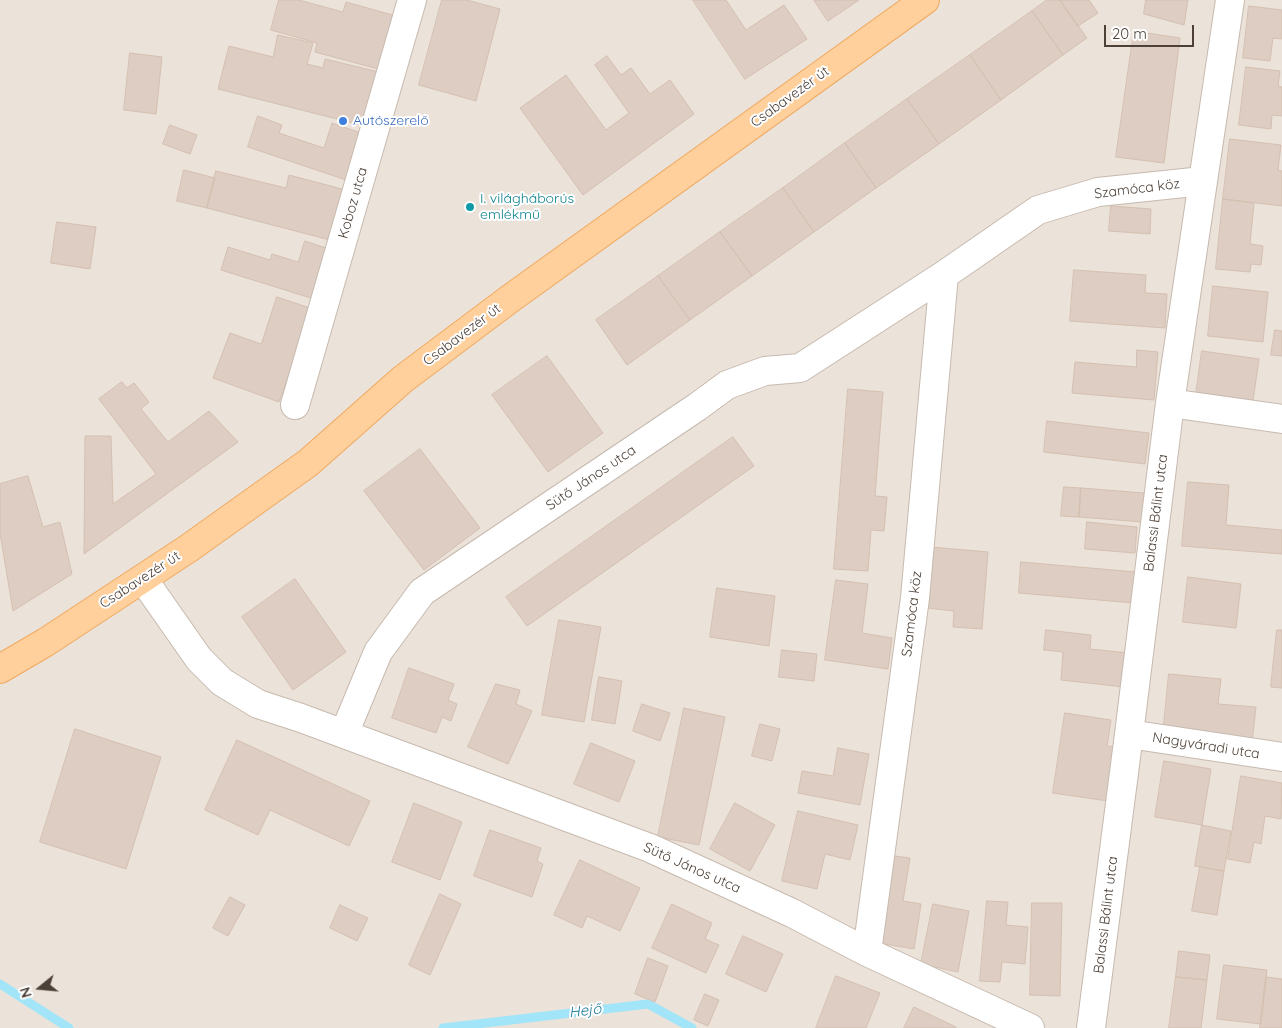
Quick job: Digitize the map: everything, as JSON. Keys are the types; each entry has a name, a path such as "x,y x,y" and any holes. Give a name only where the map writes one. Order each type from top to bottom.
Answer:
{"main road":[{"name":"Csabavezér út","path":"0,669 46,642 143,579 308,463 403,379 511,298 925,0"}],"street":[{"name":"Koboz utca","path":"295,405 412,0"},
{"name":"Balassi Bálint utca","path":"1091,1028 1170,404 1230,0"},
{"name":"Szamóca köz","path":"696,407 727,385 765,371 800,368 944,275 1038,210 1098,192 1203,182"},
{"name":"Szamóca köz","path":"867,952 915,598 944,275"},
{"path":"1170,404 1282,418"},
{"name":"Sütő János utca","path":"344,734 378,652 422,592 696,407"},
{"name":"Sütő János utca","path":"143,579 199,659 222,682 258,704 301,718 650,848 792,913 867,952 1030,1028"},
{"name":"Nagyváradi utca","path":"1129,734 1282,757"}],"shaded area":[{"path":"0,0 1282,0 1282,1028 0,1028"}],"building":[{"path":"279,0 299,0 343,12 346,2 396,16 382,70 315,52 317,43 271,30"},
{"path":"442,0 467,0 500,9 476,101 419,85"},
{"path":"693,0 726,0 746,30 784,5 807,39 745,79"},
{"path":"814,0 859,0 828,21"},
{"path":"1047,0 1060,0 1087,38 1063,55 1032,11"},
{"path":"1060,0 1089,0 1098,13 1078,26"},
{"path":"1146,0 1188,0 1184,25 1144,14"},
{"path":"1249,6 1282,10 1282,39 1273,38 1270,61 1243,58"},
{"path":"1032,11 1063,55 1001,100 970,55"},
{"path":"1134,31 1180,38 1164,163 1116,157"},
{"path":"278,35 313,43 307,64 323,68 325,59 379,72 365,126 218,89 229,46 273,57"},
{"path":"130,53 162,57 156,114 124,110"},
{"path":"970,55 1001,100 939,144 907,99"},
{"path":"607,56 621,75 631,68 650,94 670,80 694,114 583,195 520,108 566,75 606,130 629,113 595,65"},
{"path":"1246,67 1280,71 1278,86 1282,87 1282,116 1272,115 1271,129 1239,125"},
{"path":"907,99 939,144 876,188 845,143"},
{"path":"258,116 282,125 279,133 324,148 332,123 361,133 346,180 248,147"},
{"path":"170,125 197,135 190,154 163,144"},
{"path":"1230,139 1281,145 1278,170 1282,171 1282,206 1223,199"},
{"path":"845,143 876,188 814,232 783,188"},
{"path":"184,170 215,178 207,208 177,201"},
{"path":"216,171 286,188 289,175 342,189 330,240 207,208"},
{"path":"783,188 814,232 752,276 720,232"},
{"path":"1223,199 1254,203 1250,244 1263,246 1261,265 1251,264 1250,272 1216,269"},
{"path":"1111,206 1151,209 1150,234 1109,231"},
{"path":"57,222 96,227 90,269 51,263"},
{"path":"720,232 752,276 690,320 658,276"},
{"path":"305,241 329,249 314,299 221,270 228,247 270,260 272,254 298,262"},
{"path":"1074,270 1146,275 1145,293 1167,294 1165,328 1070,321"},
{"path":"658,276 690,320 627,365 596,320"},
{"path":"1213,286 1268,292 1263,342 1208,336"},
{"path":"277,297 313,309 279,402 213,378 230,333 261,344"},
{"path":"1275,330 1282,331 1282,356 1271,355"},
{"path":"1137,350 1158,352 1154,400 1072,393 1075,362 1136,367"},
{"path":"1202,351 1259,359 1253,401 1196,394"},
{"path":"547,356 603,433 548,472 492,395"},
{"path":"122,382 127,388 134,383 149,402 141,409 168,442 209,411 238,442 84,554 85,436 111,436 113,504 156,474 99,399"},
{"path":"848,389 883,392 875,496 887,497 884,531 871,530 868,571 834,569"},
{"path":"1047,421 1149,433 1145,464 1044,452"},
{"path":"733,437 754,466 527,626 506,597"},
{"path":"420,449 480,528 424,570 364,491"},
{"path":"28,476 43,527 60,522 72,574 13,611 0,533 0,484"},
{"path":"1188,482 1229,485 1226,525 1282,530 1282,554 1182,546"},
{"path":"1064,487 1081,488 1079,517 1061,516"},
{"path":"1081,488 1144,493 1142,522 1079,517"},
{"path":"1087,522 1137,527 1135,553 1085,549"},
{"path":"931,547 988,552 982,629 953,627 954,611 927,608"},
{"path":"1021,562 1136,572 1133,603 1019,593"},
{"path":"1188,577 1241,584 1236,628 1183,622"},
{"path":"295,579 346,652 293,690 242,617"},
{"path":"836,580 868,584 862,633 892,638 888,669 825,660"},
{"path":"717,588 775,596 769,646 710,637"},
{"path":"559,620 601,627 584,722 542,715"},
{"path":"1046,630 1091,635 1090,649 1128,653 1124,687 1061,680 1063,652 1044,650"},
{"path":"1277,630 1282,630 1282,688 1271,687"},
{"path":"782,650 817,654 814,681 779,677"},
{"path":"409,668 454,684 448,700 457,704 451,721 442,717 436,733 392,718"},
{"path":"1169,674 1221,679 1218,704 1256,707 1252,743 1163,734"},
{"path":"599,677 622,681 615,724 592,720"},
{"path":"496,684 520,690 516,704 532,711 508,764 468,747"},
{"path":"642,704 670,713 660,741 633,731"},
{"path":"684,708 725,717 699,845 658,837"},
{"path":"1065,713 1111,720 1107,746 1116,747 1108,801 1053,793"},
{"path":"760,724 780,729 772,761 752,756"},
{"path":"75,729 161,757 126,869 40,842"},
{"path":"237,740 370,801 349,846 270,810 258,835 205,810"},
{"path":"591,743 635,761 619,802 574,784"},
{"path":"838,748 869,754 860,805 798,793 802,771 833,776"},
{"path":"1164,761 1211,769 1202,825 1155,817"},
{"path":"1241,776 1282,783 1281,819 1265,816 1261,844 1254,842 1250,863 1228,859"},
{"path":"414,803 462,822 440,880 392,862"},
{"path":"735,803 775,825 750,871 710,849"},
{"path":"798,811 858,825 850,860 825,854 817,889 782,881"},
{"path":"1202,825 1231,831 1224,871 1195,866"},
{"path":"490,830 541,848 537,861 543,864 532,897 474,876"},
{"path":"887,855 910,858 903,901 921,904 914,949 873,942"},
{"path":"580,860 640,888 620,931 587,916 582,928 554,915"},
{"path":"1200,867 1224,871 1217,915 1192,911"},
{"path":"440,894 461,904 430,975 409,965"},
{"path":"230,897 245,905 228,936 213,928"},
{"path":"987,901 1008,902 1006,925 1028,927 1025,964 1002,962 1000,982 980,981"},
{"path":"1032,903 1062,903 1060,996 1030,995"},
{"path":"672,904 712,923 705,939 719,945 706,973 652,948"},
{"path":"933,904 969,911 958,972 921,964"},
{"path":"340,905 368,918 357,941 330,928"},
{"path":"743,936 783,954 766,992 726,974"},
{"path":"1179,951 1210,955 1207,980 1176,977"},
{"path":"648,958 668,966 655,1002 635,994"},
{"path":"1224,965 1267,970 1261,1024 1217,1019"},
{"path":"836,976 880,993 866,1028 816,1028"},
{"path":"1176,977 1207,980 1201,1028 1169,1028"},
{"path":"1266,977 1282,979 1282,1028 1260,1028"},
{"path":"705,994 719,1000 708,1026 694,1020"},
{"path":"914,1007 956,1027 956,1028 904,1028"}],"waterway":[{"name":"Hejő","path":"0,984 69,1028"},
{"name":"Hejő","path":"443,1028 648,1004 692,1028"}],"place":[{"name":"Autószerelő","path":"343,121"},
{"name":"I. világháborús emlékmű","path":"470,207"}]}
